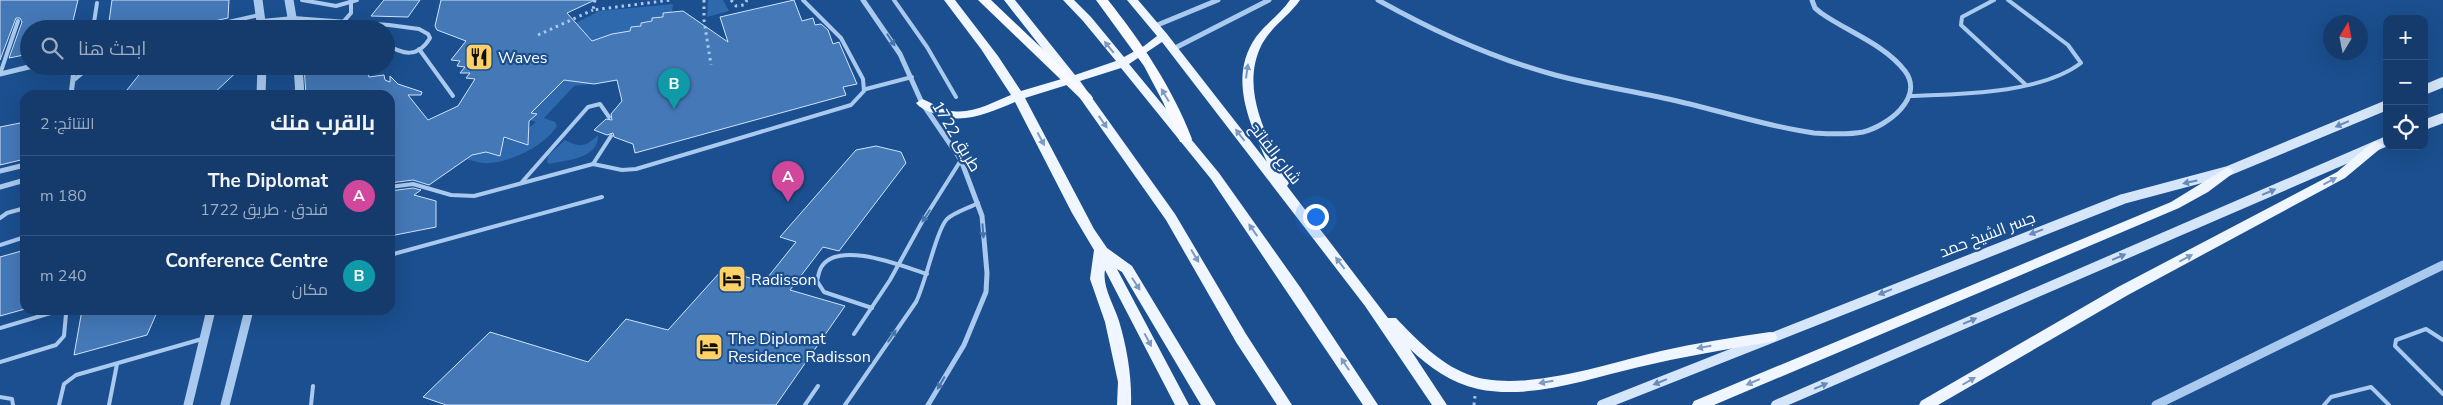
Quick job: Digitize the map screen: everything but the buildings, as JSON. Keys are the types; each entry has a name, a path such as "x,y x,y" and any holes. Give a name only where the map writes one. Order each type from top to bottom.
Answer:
{"highway":[{"path":"984,0 1087,98"},
{"path":"1102,0 1137,45 1176,113 1184,139"}],"main road":[{"path":"949,0 992,54 1018,96 1087,230 1101,250 1182,405"},
{"path":"1009,0 1087,98 1171,217 1241,338 1285,405"},
{"path":"1068,0 1087,19 1214,176 1276,263 1371,405"},
{"name":"شارع الفاتح","path":"1132,0 1163,36 1370,302 1440,405"},
{"path":"1290,199 1249,102 1246,77 1250,59 1258,42 1295,0"},
{"path":"922,103 940,113 962,115 988,110 1018,96 1121,64 1147,50 1163,36"},
{"path":"2428,88 2443,82"},
{"name":"جسر الشيخ حمد","path":"1602,405 2123,199 2228,172 2383,107"},
{"path":"2428,124 2443,118"},
{"path":"1776,405 2382,143"},
{"path":"1926,405 2124,291 2341,175 2382,143"},
{"path":"1699,405 2175,205 2204,189 2228,172"},
{"path":"1101,250 1097,279 1112,322 1125,382 1124,405"},
{"path":"1101,250 1127,269 1209,405"},
{"path":"1370,302 1438,366 1453,375 1489,385 1540,383 1698,349 1770,337"}],"street":[{"path":"258,0 262,20"},
{"path":"289,0 293,18"},
{"name":"طريق 1722","path":"863,0 900,54 912,77 922,103 961,160 982,216 987,273 986,292 964,345 928,405"},
{"path":"1155,26 1218,0"},
{"path":"1173,49 1269,0"},
{"path":"1378,0 1445,36 1537,70 1695,104 1795,129 1843,134 1870,129 1892,118 1910,96 1911,84 1903,69 1868,41 1828,18 1815,8 1812,0"},
{"path":"0,74 20,69"},
{"path":"72,90 74,75"},
{"path":"261,90 262,75"},
{"path":"299,75 300,90"},
{"path":"0,172 20,166"},
{"path":"0,187 20,181"},
{"path":"2156,405 2443,264"},
{"path":"188,405 210,315"},
{"path":"225,405 247,315"}],"lane":[{"path":"302,0 327,5 351,3 357,0"},
{"path":"803,0 841,38 863,79 866,89"},
{"path":"894,0 927,47 956,97"},
{"path":"1994,0 1962,17 1961,25 2025,84"},
{"path":"1910,96 1942,95 2025,84 2050,79 2076,70 2081,64 2078,56 2065,43 2008,0"},
{"path":"94,20 97,3"},
{"path":"345,20 353,10 351,3"},
{"path":"272,20 293,18 318,20"},
{"path":"0,74 18,22"},
{"path":"395,27 419,29 428,34 430,38 427,44 420,50 412,52 395,51"},
{"path":"420,50 453,96"},
{"path":"74,80 79,75"},
{"path":"395,187 413,184 451,195 474,196 593,164 622,170 636,169 851,104 860,98 866,89 912,77"},
{"path":"522,182 588,107 600,104 608,117"},
{"path":"593,164 611,136"},
{"path":"854,334 898,266 922,222 961,160"},
{"path":"395,254 602,197"},
{"path":"845,405 916,302 942,225 949,217 978,203"},
{"path":"0,218 7,213 20,209"},
{"path":"0,245 20,239"},
{"path":"872,308 824,292 817,281 820,268 832,258 849,254 927,274"},
{"path":"0,328 44,315"},
{"path":"0,362 62,341 66,315"},
{"path":"2443,340 2426,329 2396,340 2395,346 2443,394"},
{"path":"59,405 64,384 69,379 204,338"},
{"path":"109,405 117,364"},
{"path":"311,405 313,386"},
{"path":"805,405 818,386"},
{"path":"2324,405 2331,398 2370,387 2389,405"},
{"path":"0,397 12,399 13,405"}],"path":[{"path":"594,0 594,10"},
{"path":"538,35 594,10 671,0"},
{"path":"704,0 704,20 711,65"},
{"path":"731,0 736,6 744,5 747,0"}],"shaded area":[{"path":"708,0 723,0 729,11 707,17"},
{"path":"673,4 672,12 663,13 663,17 642,23 641,26 631,27 630,31 601,50 597,39 592,41 589,36 581,39 560,31 599,11"},
{"path":"592,71 591,84 574,86 544,118 555,122 557,126 536,146 518,156 499,162 477,162 456,156 476,149 476,154 486,152 500,156 503,141 509,138 528,144 529,128 536,122 530,120 537,114 531,113 552,85 559,86 564,80"},
{"path":"598,135 597,143 587,154 549,164 547,162 548,156 565,140 583,145"}],"place":[{"name":"Waves","path":"479,57"},
{"name":"Conference Centre","path":"674,109"},
{"name":"The Diplomat","path":"788,202"},
{"name":"Radisson","path":"732,279"},
{"name":"The Diplomat Residence Radisson","path":"709,347"}]}
